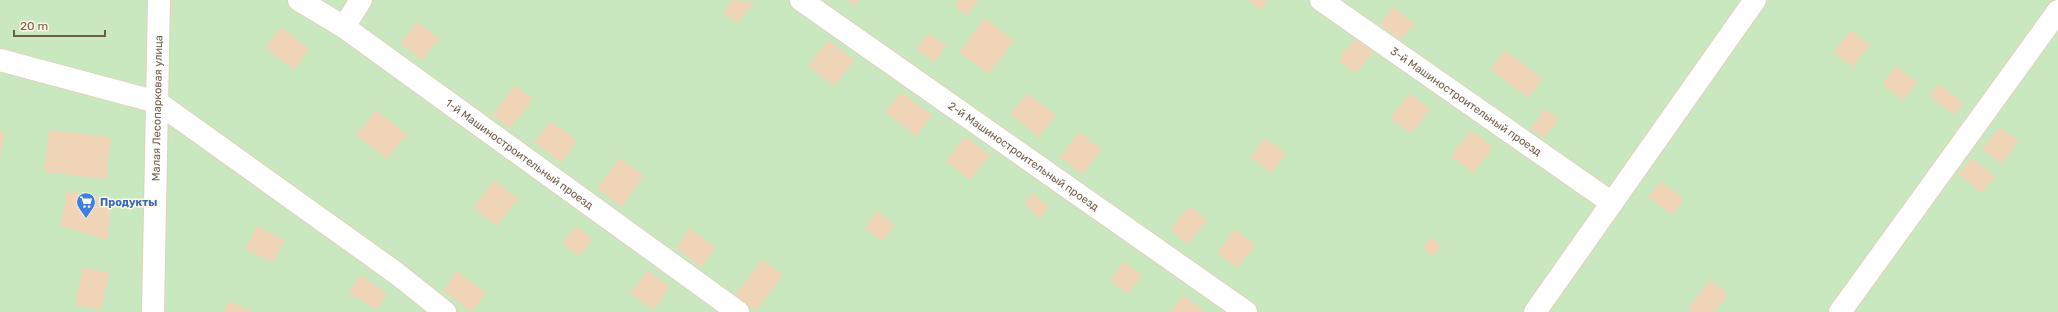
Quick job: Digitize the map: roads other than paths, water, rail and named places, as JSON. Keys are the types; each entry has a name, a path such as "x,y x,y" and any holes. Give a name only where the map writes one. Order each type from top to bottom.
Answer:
{"street":[{"name":"Малая Лесопарковая улица","path":"153,312 159,0"},
{"name":"1-й Машиностроительный проезд","path":"299,0 344,27 738,312"},
{"path":"344,27 361,0"},
{"name":"2-й Машиностроительный проезд","path":"801,0 1246,312"},
{"name":"3-й Машиностроительный проезд","path":"1321,0 1612,203"},
{"path":"1535,312 1755,0"},
{"path":"1840,312 2054,24"},
{"path":"0,60 157,102 396,273 445,312"}],"place":[{"name":"Продукты","path":"86,219"}]}
